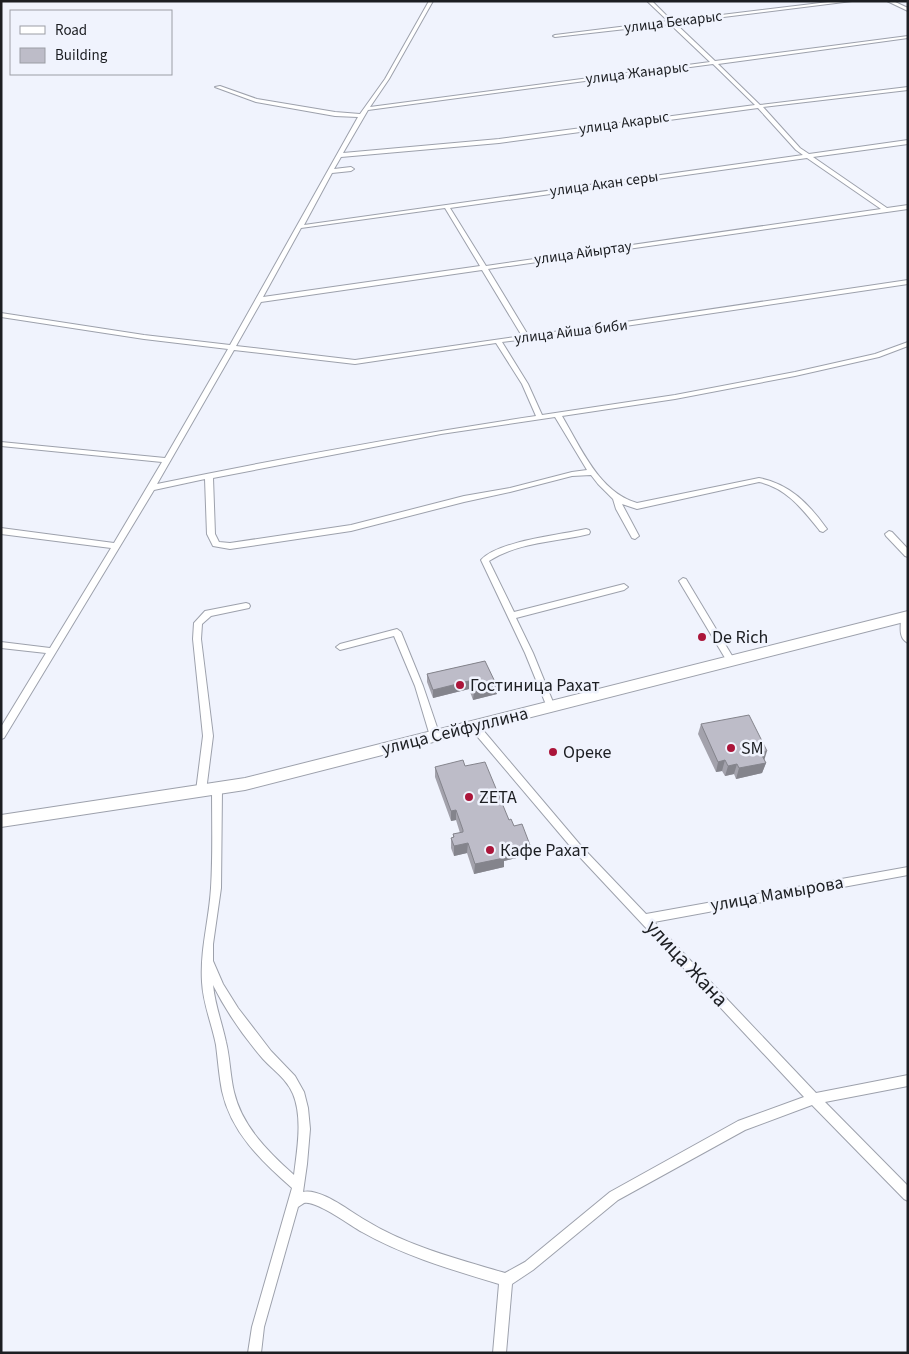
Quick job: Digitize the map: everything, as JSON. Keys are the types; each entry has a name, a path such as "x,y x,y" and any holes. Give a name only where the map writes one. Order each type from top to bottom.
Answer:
{"main road":[{"name":"улица Сейфуллина","path":"1,821 245,784 906,617"}],"street":[{"path":"1,735 151,488 332,171 361,116 387,79 431,1"},
{"path":"648,1 669,23 760,107 777,128 807,156 886,209"},
{"name":"улица Бекарыс","path":"555,36 850,1"},
{"path":"890,2 908,10"},
{"name":"улица Жанарыс","path":"366,108 908,37"},
{"path":"218,87 256,100 335,114 361,116"},
{"name":"улица Акарыс","path":"340,155 499,141 908,88"},
{"name":"улица Акан серы","path":"299,227 908,142"},
{"path":"332,171 351,169"},
{"path":"446,206 526,337"},
{"name":"улица Айыртау","path":"258,300 908,207"},
{"name":"улица Айша биби","path":"1,315 144,337 355,362 526,337 598,329 908,282"},
{"path":"498,341 525,384 540,417"},
{"path":"151,488 358,447 675,396 842,365 886,354 908,344"},
{"path":"557,414 593,472 617,499 628,505 637,506 759,480 770,481 790,494 823,529"},
{"path":"1,444 166,460"},
{"path":"209,476 211,534 216,544 220,546 351,528 572,474 593,472"},
{"path":"617,499 620,509 635,536"},
{"path":"1,531 116,546"},
{"path":"551,707 512,616 485,560 491,555 517,546 586,532"},
{"path":"889,534 908,554"},
{"path":"683,581 731,661"},
{"path":"512,616 624,587"},
{"path":"201,791 208,736 197,639 198,623 208,613 246,606"},
{"name":"улица Сейфуллина","path":"906,617 905,636 908,640"},
{"path":"340,647 397,632 419,686 435,736"},
{"path":"1,645 52,652"},
{"name":"улица Жана","path":"474,726 579,850 814,1099 908,1195"},
{"path":"218,789 214,907 208,938 206,983 211,1010 219,1037 228,1094 242,1127 267,1159 298,1186"},
{"name":"улица Мамырова","path":"646,919 673,912 908,871"},
{"path":"208,964 217,983 255,1040 293,1082 301,1100 302,1162 298,1186 258,1327 254,1353"},
{"path":"293,1204 298,1199 307,1196 322,1202 363,1227 412,1250 506,1280 529,1266 614,1196 742,1124 814,1099 908,1080"},
{"path":"499,1353 506,1280"}],"building":[{"path":"485,661 497,686 474,692 469,681 433,690 427,674"},
{"name":"SM","path":"749,715 767,751 760,752 766,763 739,768 737,764 728,766 725,760 718,762 701,724"},
{"path":"463,760 465,766 485,762 509,820 511,819 514,826 522,824 530,845 502,852 504,858 475,864 468,843 454,846 451,838 454,837 453,834 463,832 463,830 456,810 451,811 435,767"}],"place":[{"name":"De Rich","path":"702,637"},
{"name":"Гостиница Рахат","path":"460,685"},
{"name":"SM","path":"731,748"},
{"name":"Ореке","path":"553,752"},
{"name":"ZETA","path":"469,797"},
{"name":"Кафе Рахат","path":"490,850"}]}
